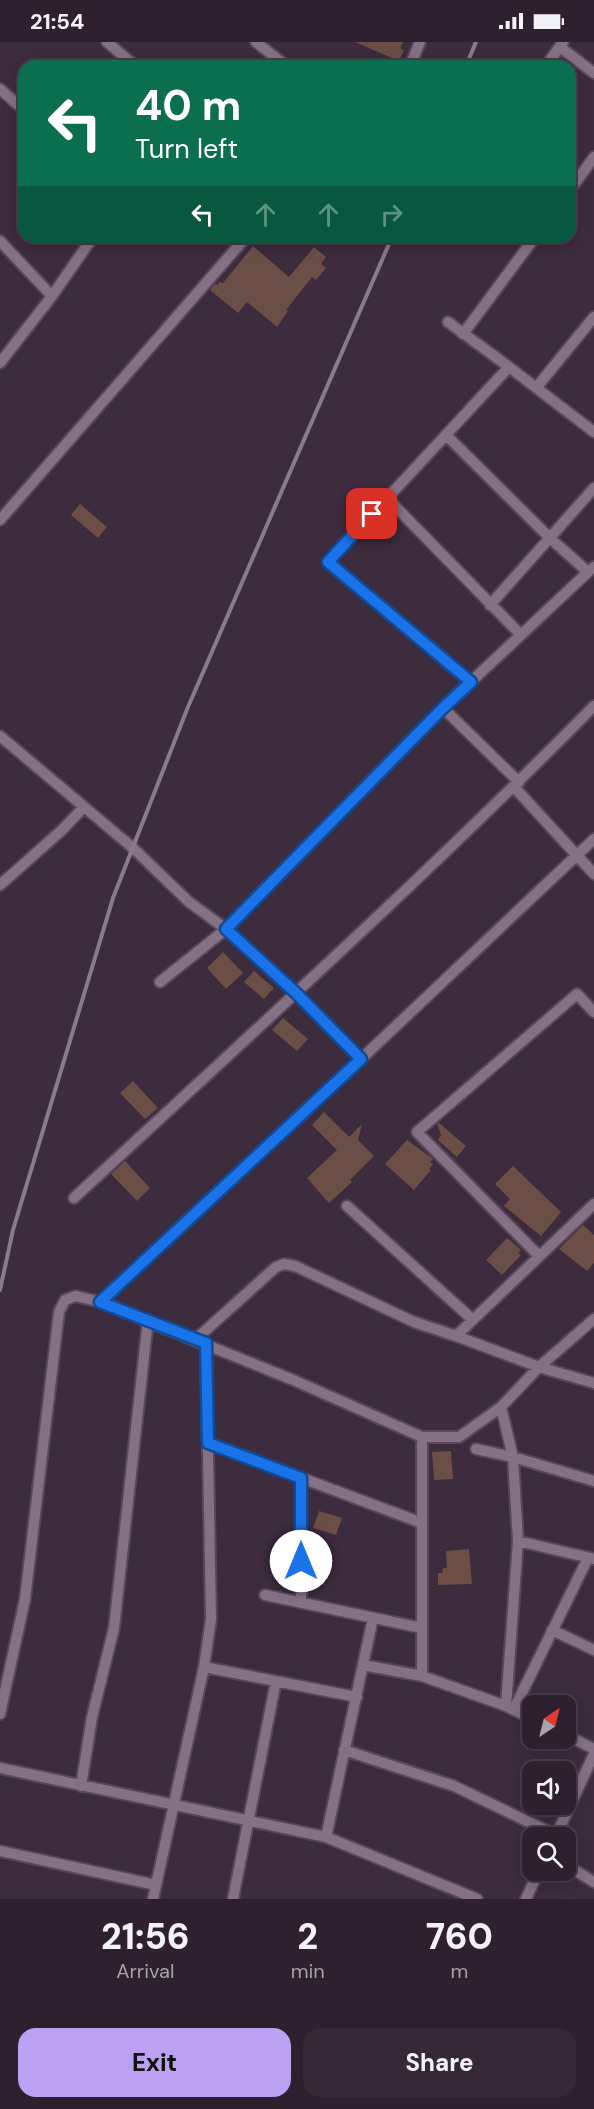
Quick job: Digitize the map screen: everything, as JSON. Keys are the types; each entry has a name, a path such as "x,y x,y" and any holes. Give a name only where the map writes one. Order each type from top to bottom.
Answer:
{"street":[{"path":"107,42 128,60"},
{"path":"256,42 278,60"},
{"path":"412,60 420,42"},
{"path":"550,60 562,44 594,72"},
{"path":"0,89 18,105"},
{"path":"576,182 594,157"},
{"path":"0,241 52,296"},
{"path":"0,363 52,296 89,243"},
{"path":"0,520 241,243"},
{"path":"463,334 531,243"},
{"path":"536,388 594,316"},
{"path":"448,322 594,432"},
{"path":"471,682 328,562 509,367"},
{"path":"160,982 226,929 443,708 591,570 550,538 446,435"},
{"path":"490,605 594,488"},
{"path":"387,498 521,635"},
{"path":"74,1198 296,993 517,784 594,706"},
{"path":"443,708 517,784 576,856 594,874"},
{"path":"0,736 133,848 189,902 226,929 296,993 361,1059"},
{"path":"0,885 62,830 84,807"},
{"path":"100,1302 594,839"},
{"path":"539,1256 417,1132 577,994 594,1012"},
{"path":"456,1336 594,1204"},
{"path":"347,1206 473,1320"},
{"path":"153,1899 204,1667 212,1608 208,1443 201,1341 276,1267 284,1264 295,1266 421,1325 538,1367 594,1383"},
{"path":"0,1714 25,1599 59,1312 65,1300 70,1297 83,1296 148,1320 422,1437 459,1437 501,1407 538,1367 594,1319"},
{"path":"81,1786 94,1709 114,1628 148,1320"},
{"path":"501,1407 513,1457 518,1541 510,1707"},
{"path":"422,1437 422,1676"},
{"path":"208,1443 422,1523"},
{"path":"476,1449 513,1457 594,1481"},
{"path":"301,1478 301,1603"},
{"path":"510,1707 591,1558 518,1541"},
{"path":"265,1595 422,1628"},
{"path":"326,1837 374,1618"},
{"path":"552,1630 594,1650"},
{"path":"363,1665 422,1676 510,1707 522,1714"},
{"path":"204,1667 357,1697"},
{"path":"233,1899 276,1681"},
{"path":"576,1740 594,1749"},
{"path":"344,1750 446,1783 536,1827"},
{"path":"559,1827 594,1754"},
{"path":"0,1768 326,1837 477,1899"},
{"path":"584,1773 594,1779"},
{"path":"0,1851 156,1886"},
{"path":"576,1871 594,1882"},
{"path":"526,1899 535,1881"}],"building":[{"path":"355,42 403,42 400,48 404,50 399,60"},
{"path":"253,246 289,277 314,247 326,257 321,264 326,268 316,280 312,277 286,310 288,311 277,327 247,302 238,313 210,290 215,284 223,283"},
{"path":"80,504 107,527 98,538 71,515"},
{"path":"223,952 243,973 226,989 207,968"},
{"path":"254,971 274,988 264,999 244,982"},
{"path":"283,1018 308,1039 297,1051 272,1030"},
{"path":"133,1081 158,1108 145,1119 120,1093"},
{"path":"324,1112 349,1137 362,1124 358,1140 374,1156 350,1180 352,1182 329,1203 307,1178 337,1150 312,1125"},
{"path":"439,1123 466,1146 457,1157 438,1140 441,1135 437,1124"},
{"path":"407,1140 433,1159 430,1162 433,1164 429,1169 431,1170 414,1190 385,1164"},
{"path":"125,1161 150,1188 137,1201 111,1174"},
{"path":"513,1166 561,1212 541,1236 504,1206 510,1199 495,1184"},
{"path":"583,1225 594,1235 594,1263 587,1271 559,1249"},
{"path":"507,1238 521,1250 518,1253 521,1255 502,1275 486,1260"},
{"path":"451,1451 453,1479 434,1480 432,1452"},
{"path":"319,1511 342,1518 336,1535 313,1528"},
{"path":"469,1549 472,1584 438,1585 438,1573 442,1573 443,1568 447,1568 446,1551"}],"railway":[{"path":"468,60 476,42"},
{"path":"0,1290 13,1230 113,898 188,707 389,243"}],"route":[{"path":"301,1561 301,1478 208,1443 206,1343 100,1302 361,1059 296,993 226,929 471,682 328,562 372,514"}]}
